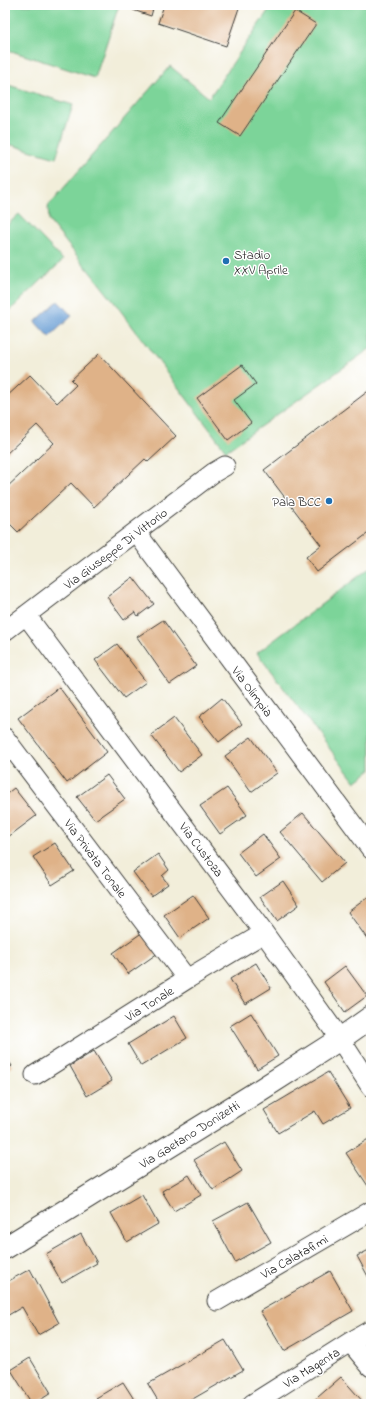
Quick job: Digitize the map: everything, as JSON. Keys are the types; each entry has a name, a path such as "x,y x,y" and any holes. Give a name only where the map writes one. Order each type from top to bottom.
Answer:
{"street":[{"name":"Via Giuseppe Di Vittorio","path":"5,631 213,473 225,466"},
{"name":"Via Olimpia","path":"136,532 371,849"},
{"name":"Via Custoza","path":"26,615 264,933 340,1039 371,1087"},
{"name":"Via Privata Tonale","path":"5,738 187,979"},
{"name":"Via Tonale","path":"35,1075 187,979 264,933"},
{"name":"Via Gaetano Donizetti","path":"5,1248 340,1039 371,1017"},
{"name":"Via Calatafimi","path":"216,1301 371,1211"},
{"name":"Via Magenta","path":"252,1404 371,1330"},
{"path":"350,1342 371,1367"}],"green space":[{"path":"5,5 119,5 95,78 5,49"},
{"name":"Stadio XXV Aprile","path":"272,5 371,5 371,348 226,451 114,302 49,221 48,206 170,66 209,98"},
{"path":"5,84 73,105 56,158 5,143"},
{"path":"19,214 63,260 5,315 5,227"},
{"path":"371,567 371,770 355,782 257,653"}],"water":[{"path":"58,301 72,316 49,337 35,322"}],"building":[{"path":"135,5 154,5 151,16 133,10"},
{"path":"164,5 240,5 226,46 158,23"},
{"path":"295,11 316,24 240,136 219,123"},
{"path":"99,354 176,436 148,462 145,459 94,507 71,483 18,532 5,519 5,489 54,443 37,425 5,455 5,398 30,375 57,403 76,385 71,380"},
{"path":"242,365 256,384 234,400 251,423 228,440 197,398"},
{"name":"Pala BCC","path":"371,389 371,531 317,572 306,557 321,545 264,470"},
{"path":"133,577 154,604 138,616 135,612 124,620 107,597"},
{"path":"163,620 196,666 170,684 137,637"},
{"path":"117,644 146,682 124,698 95,660"},
{"path":"59,687 107,752 67,783 18,718"},
{"path":"222,698 242,724 219,742 199,717"},
{"path":"174,718 202,755 179,772 151,735"},
{"path":"251,737 277,773 251,792 225,756"},
{"path":"107,775 125,799 95,820 77,797"},
{"path":"14,788 36,816 8,837 5,833 5,795"},
{"path":"227,788 247,815 220,834 200,806"},
{"path":"303,813 345,863 322,882 280,832"},
{"path":"263,834 281,859 256,877 238,853"},
{"path":"55,843 74,871 52,885 33,857"},
{"path":"158,854 169,870 162,876 168,884 151,896 133,872"},
{"path":"283,881 299,905 277,921 260,897"},
{"path":"193,895 209,918 180,938 164,915"},
{"path":"371,895 371,944 348,912"},
{"path":"143,932 158,953 128,974 113,953"},
{"path":"256,963 271,988 245,1004 230,979"},
{"path":"345,966 367,996 345,1012 324,982"},
{"path":"251,1013 278,1056 257,1069 230,1026"},
{"path":"174,1016 187,1038 141,1066 128,1044"},
{"path":"94,1051 112,1081 87,1096 70,1066"},
{"path":"5,1056 12,1066 5,1072"},
{"path":"328,1072 350,1108 323,1124 315,1111 278,1133 264,1110"},
{"path":"370,1138 371,1184 368,1186 346,1153"},
{"path":"224,1142 242,1171 213,1190 194,1160"},
{"path":"189,1175 201,1195 174,1211 162,1191"},
{"path":"142,1195 158,1224 127,1242 111,1213"},
{"path":"248,1202 271,1242 235,1262 213,1221"},
{"path":"81,1234 97,1263 62,1283 46,1254"},
{"path":"371,1249 371,1282 357,1256"},
{"path":"30,1269 59,1323 38,1335 22,1307 5,1317 5,1283"},
{"path":"330,1271 353,1311 284,1351 260,1311"},
{"path":"225,1340 243,1370 184,1404 160,1404 148,1384"},
{"path":"30,1358 51,1393 34,1404 32,1404 11,1370"},
{"path":"341,1377 365,1404 310,1404"},
{"path":"123,1382 137,1404 99,1404 96,1398"}],"place":[{"name":"Stadio XXV Aprile","path":"226,261"},
{"name":"Pala BCC","path":"329,501"}]}
